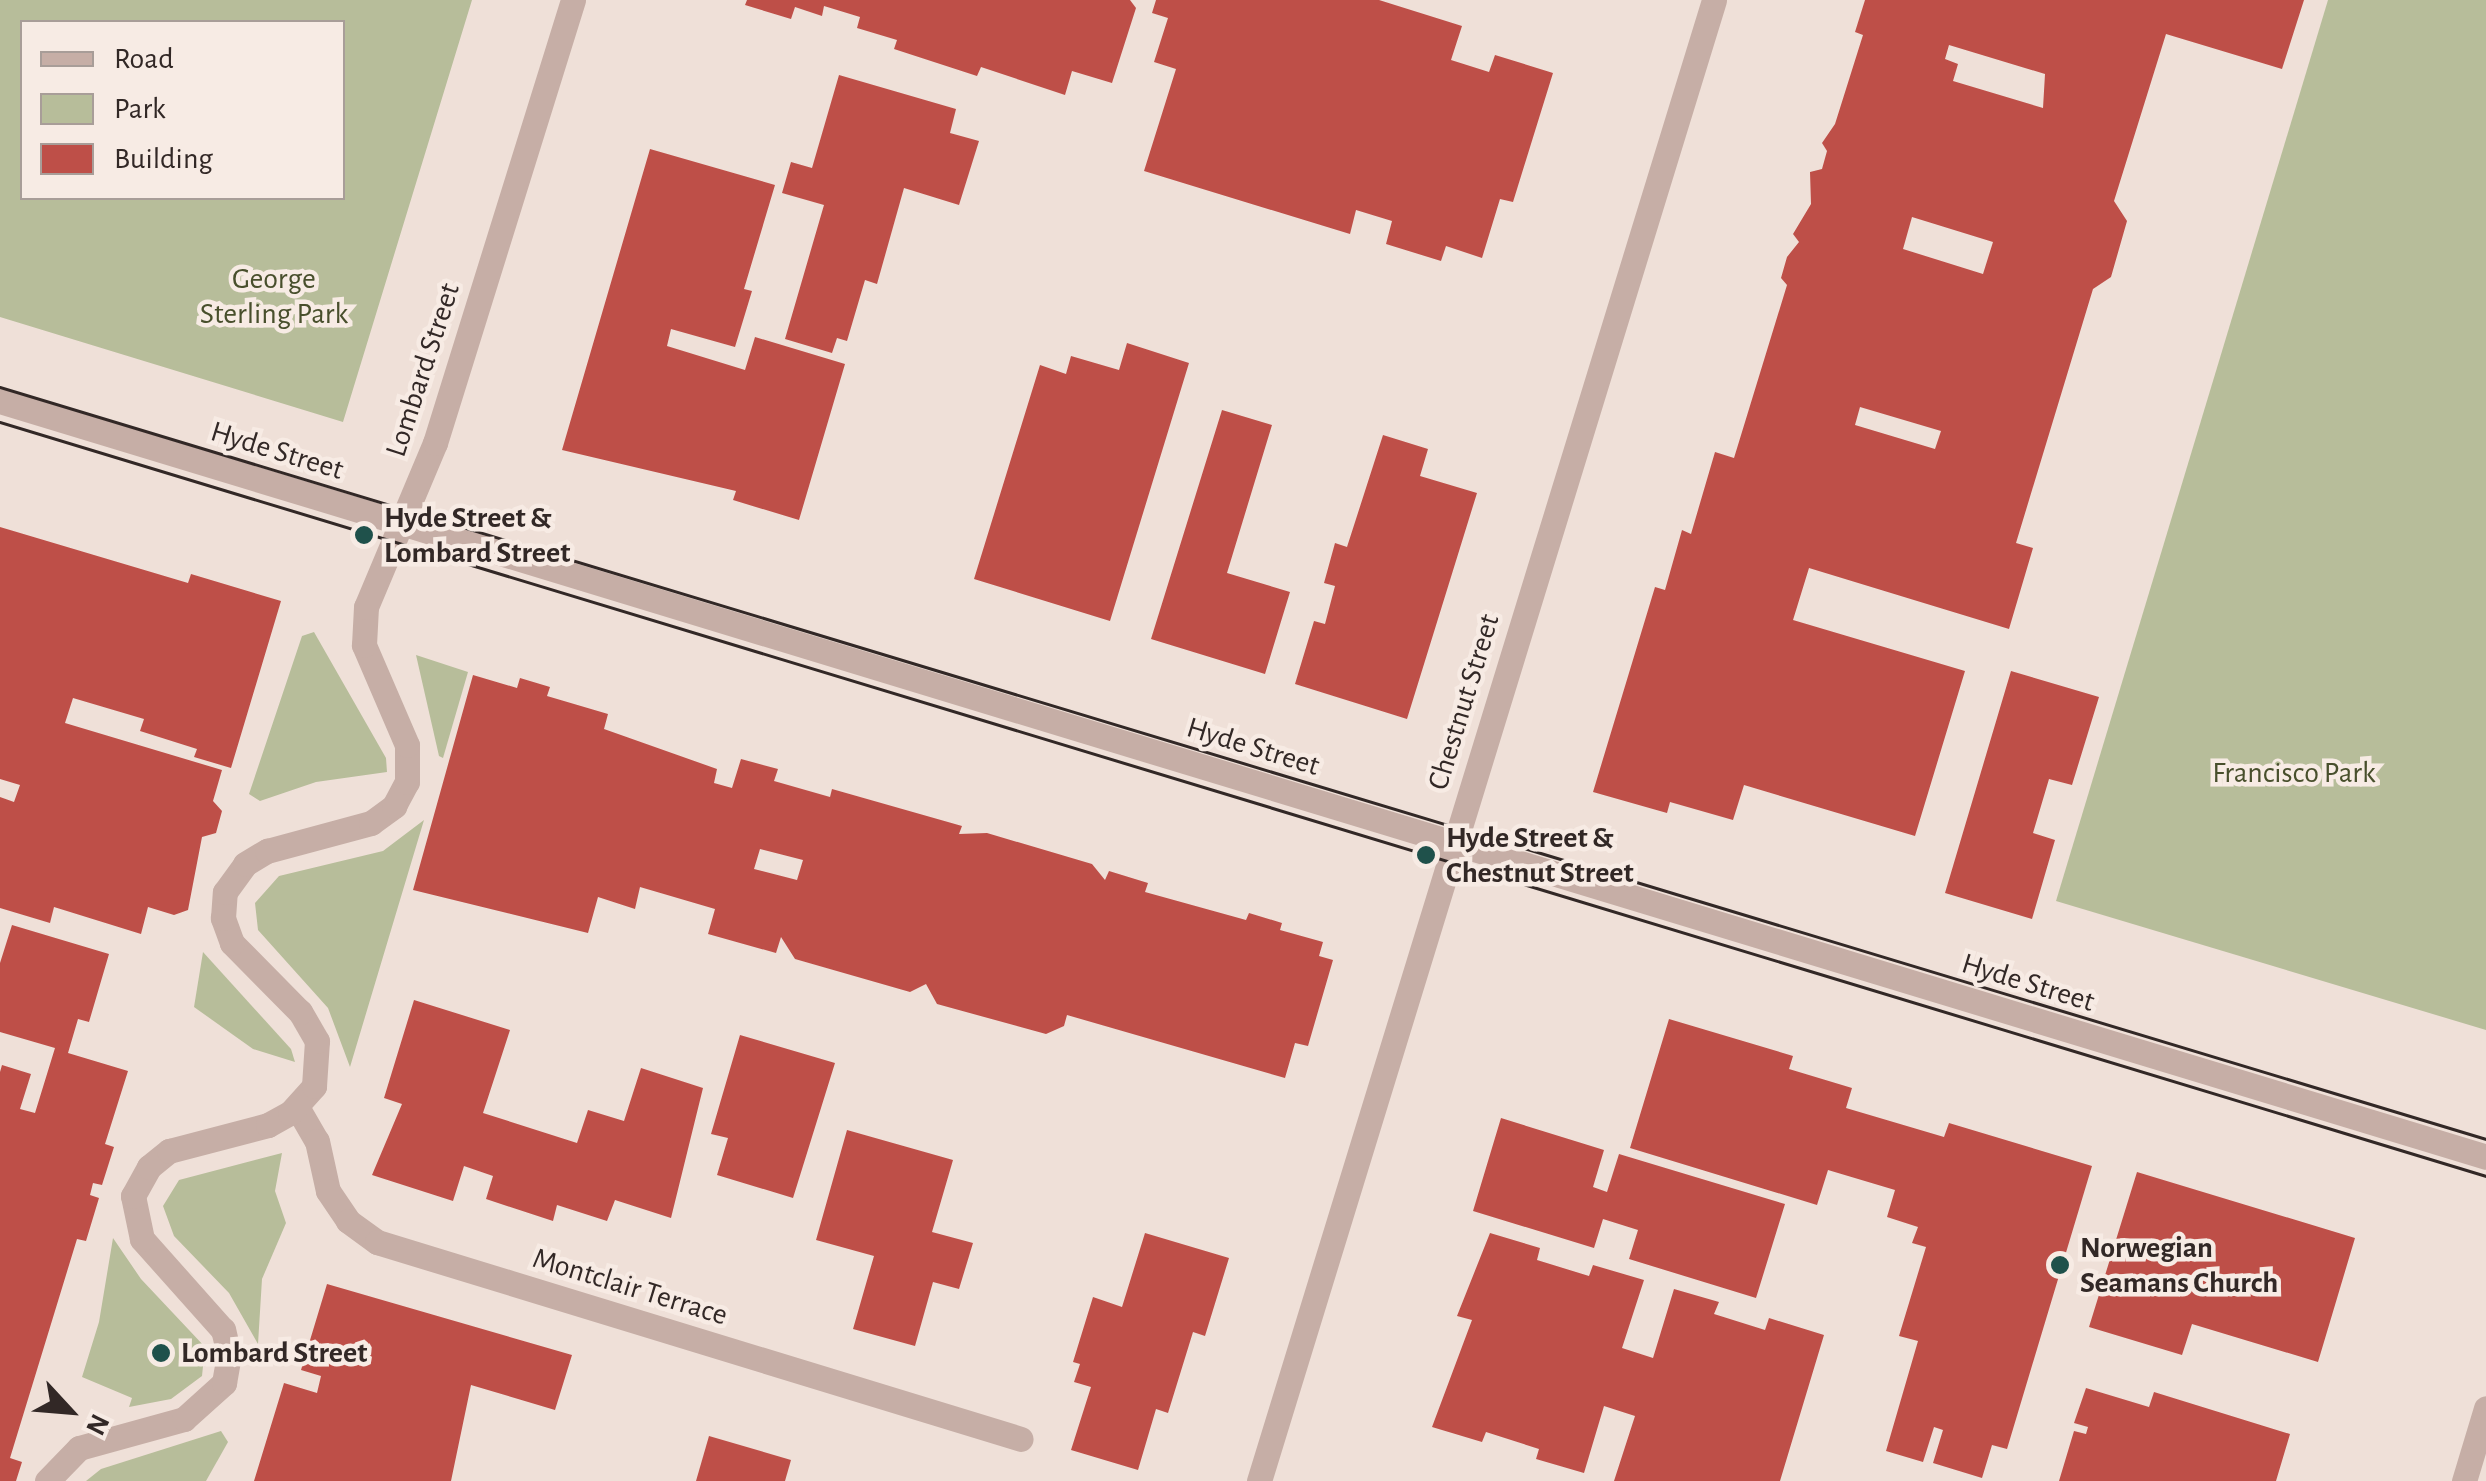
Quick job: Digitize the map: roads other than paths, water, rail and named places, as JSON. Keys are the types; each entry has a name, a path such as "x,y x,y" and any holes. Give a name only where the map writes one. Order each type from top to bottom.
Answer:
{"street":[{"name":"Lombard Street","path":"296,1107 317,1077 317,1041 300,1012 232,943 224,900 234,876 253,859 371,823 394,806 407,782 406,745 362,629 366,607 440,428 573,0"},
{"name":"Chestnut Street","path":"1258,1481 1714,0"},
{"name":"Hyde Street","path":"0,401 2486,1157"},
{"name":"Montclair Terrace","path":"296,1107 317,1141 328,1191 348,1221 377,1242 1021,1439"},
{"path":"47,1481 79,1448 184,1419 216,1395 229,1364 223,1330 142,1239 133,1196 148,1167 170,1151 268,1125 296,1107"},
{"path":"2464,1481 2486,1408"}],"tram line":[{"path":"0,387 2486,1139"},
{"path":"0,422 2486,1176"}],"place":[{"name":"Hyde Street & Lombard Street","path":"364,535"},
{"name":"Hyde Street & Chestnut Street","path":"1426,855"},
{"name":"Norwegian Seamans Church","path":"2060,1265"},
{"name":"Lombard Street","path":"161,1353"}],"park label":[{"name":"George Sterling Park","path":"274,296"},
{"name":"Francisco Park","path":"2294,773"}]}
